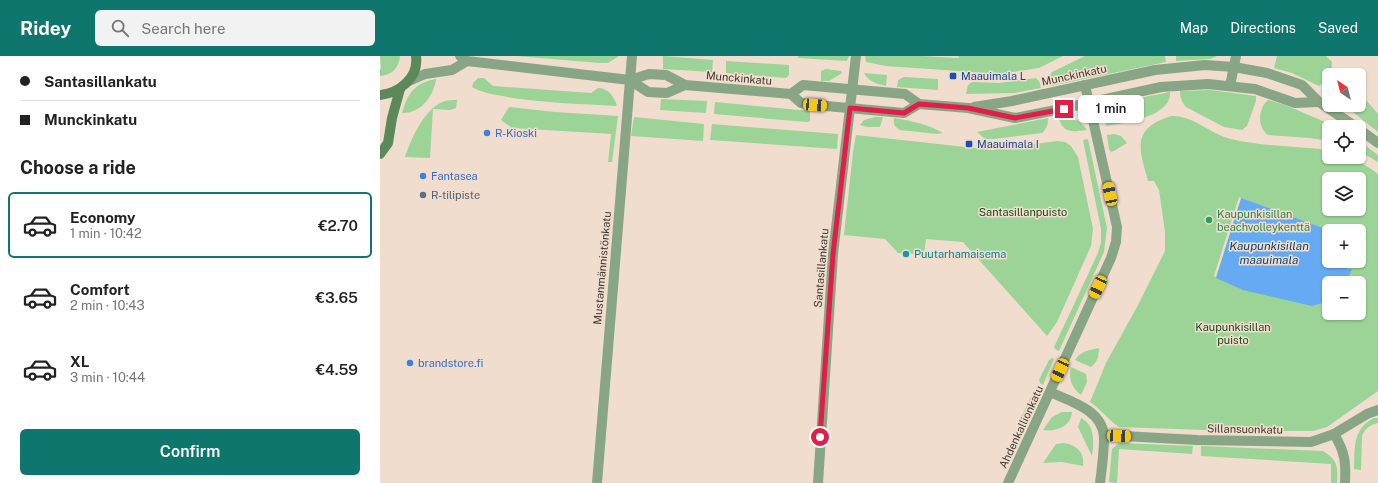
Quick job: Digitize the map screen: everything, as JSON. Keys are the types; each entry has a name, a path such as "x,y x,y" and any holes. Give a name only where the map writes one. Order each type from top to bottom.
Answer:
{"main road":[{"path":"380,95 389,94 400,89 409,81 414,71 416,56"},
{"path":"380,154 388,143 400,89"}],"street":[{"name":"Mustanmännistönkatu","path":"597,483 632,56"},
{"name":"Santasillankatu","path":"818,483 833,254 856,56"},
{"path":"1230,86 1236,56"},
{"name":"Munckinkatu","path":"409,81 426,74 452,70 464,59 630,80 648,74 666,75 685,85 791,94 801,103 850,108 904,113 919,104"},
{"name":"Munckinkatu","path":"968,108 1012,101 1172,68 1205,66 1234,67 1267,73 1302,85 1319,102 1346,120"},
{"name":"Munckinkatu","path":"630,80 648,92 668,93 685,85"},
{"name":"Munckinkatu","path":"791,94 803,85 905,94 919,104 968,108 1015,118 1161,87 1208,84 1263,91 1295,103 1319,102"},
{"name":"Ahdenkallionkatu","path":"1008,483 1111,258 1116,242 1117,227 1085,85"},
{"path":"1366,134 1378,143"},
{"path":"1050,392 1081,406 1094,415 1100,424 1104,435 1100,483"},
{"name":"Sillansuonkatu","path":"1104,435 1197,440 1311,442 1334,434 1367,414 1378,410"},
{"path":"1334,434 1342,447 1346,464 1345,483"}],"green space":[{"path":"380,56 400,56 398,64 394,70 388,74 380,76 381,69"},
{"path":"517,56 619,56 608,63 599,63"},
{"path":"663,56 713,60 712,72 663,69"},
{"path":"798,56 849,56 847,61 798,58"},
{"path":"865,56 921,56 958,58 959,56 1063,56 1039,68 1000,74 886,66 866,62"},
{"path":"1085,56 1165,56 1166,62 1051,86 1049,77 1052,72"},
{"path":"1176,56 1217,56 1210,59 1176,61"},
{"path":"1277,56 1326,56 1332,62 1332,68 1322,68 1322,84 1319,86 1292,73 1274,68"},
{"path":"726,61 789,65 789,75 786,78 726,73"},
{"path":"826,69 841,71 842,73 829,81 821,81 821,71"},
{"path":"864,73 887,75 886,86 871,81"},
{"path":"904,77 938,79 938,90 897,87 898,80"},
{"path":"478,78 484,78 493,86 591,93 598,88 602,88 610,93 617,106 539,101 492,94 472,87 473,83"},
{"path":"1036,78 1039,81 1041,88 1014,93 966,94 968,85 972,82 999,83"},
{"path":"436,79 432,92 425,103 409,113 402,113 407,100 417,86"},
{"path":"1211,90 1256,96 1256,101 1247,126 1242,130 1224,127 1186,107 1180,96 1180,91"},
{"path":"1170,92 1169,101 1155,113 1134,121 1106,126 1108,114 1114,107 1138,98"},
{"path":"661,99 707,101 706,113 660,110"},
{"path":"457,100 456,108 450,110 433,109 430,158 405,157 415,133 431,110 438,104 445,101"},
{"path":"1268,100 1285,105 1322,121 1322,140 1268,135 1262,128 1260,118 1262,108"},
{"path":"1366,100 1378,114 1378,132 1366,122 1366,120 1363,120 1353,112 1366,112"},
{"path":"715,102 810,111 810,121 807,122 714,114"},
{"path":"509,107 618,116 612,162 608,162 611,134 512,128 501,120"},
{"path":"1058,116 1074,119 1081,123 1087,130 1072,131 1065,129 1062,126"},
{"name":"Kaupunkisillan puisto","path":"1171,116 1179,116 1187,118 1223,137 1231,139 1264,144 1322,149 1322,164 1364,164 1378,174 1378,391 1327,427 1313,431 1234,431 1119,427 1090,402 1106,363 1138,305 1165,251 1165,232 1159,190 1154,181 1148,181 1142,159 1141,141 1149,127 1158,121"},
{"path":"634,117 704,124 703,141 631,136"},
{"path":"875,117 883,117 880,127 867,127 860,125 864,120"},
{"path":"894,118 925,125 943,133 937,134 900,130 895,125"},
{"path":"1048,118 1047,126 1042,133 985,139 977,132"},
{"path":"712,124 838,134 837,149 710,140"},
{"path":"1114,134 1121,136 1127,143 1111,152 1109,149 1107,135"},
{"name":"Santasillanpuisto","path":"856,135 993,150 1057,141 1065,142 1071,146 1078,157 1093,229 1091,246 1057,322 1047,336 963,242 926,239 924,254 898,253 885,239 844,235"},
{"path":"1088,139 1107,228 1104,252 1059,351 1054,347 1098,253 1101,242 1101,229 1083,140"},
{"path":"1366,146 1378,155 1378,162 1366,155"},
{"path":"1099,348 1097,359 1091,367 1075,360 1077,357 1089,350"},
{"path":"1052,358 1054,359 1043,385 1039,380 1049,360"},
{"path":"1071,367 1086,374 1087,382 1081,395 1075,389 1070,379"},
{"path":"1033,395 1038,397 1026,423 1021,420 1021,418"},
{"path":"1062,412 1072,412 1066,425 1057,429 1043,430 1052,417"},
{"path":"1081,418 1086,421 1091,429 1093,440 1092,456 1078,427"},
{"path":"1374,418 1378,418 1378,423 1368,427 1362,436 1361,470 1354,469 1355,447 1358,433 1367,422"},
{"path":"1064,443 1072,445 1079,450 1083,457 1083,466 1062,462 1043,463 1056,444"},
{"path":"1119,443 1193,446 1192,454 1119,449 1117,483 1109,482 1112,449"},
{"path":"1201,446 1323,451 1332,458 1336,464 1337,483 1331,483 1331,464 1201,456"}],"water":[{"name":"Kaupunkisillan maauimala","path":"1241,198 1322,228 1322,268 1352,269 1349,276 1322,276 1322,303 1312,306 1243,290 1216,278"}],"pier":[{"path":"1239,197 1241,198 1216,277 1214,276"}],"place":[{"name":"Maauimala L","path":"953,76"},
{"name":"R-Kioski","path":"487,133"},
{"name":"Maauimala I","path":"969,144"},
{"name":"Fantasea","path":"423,176"},
{"name":"R-tilipiste","path":"423,195"},
{"name":"Kaupunkisillan beachvolleykenttä","path":"1209,220"},
{"name":"Puutarhamaisema","path":"906,254"},
{"name":"brandstore.fi","path":"410,363"}],"route":[{"path":"820,437 833,254 850,108 904,113 919,104 968,108 1015,118 1064,109"}]}
